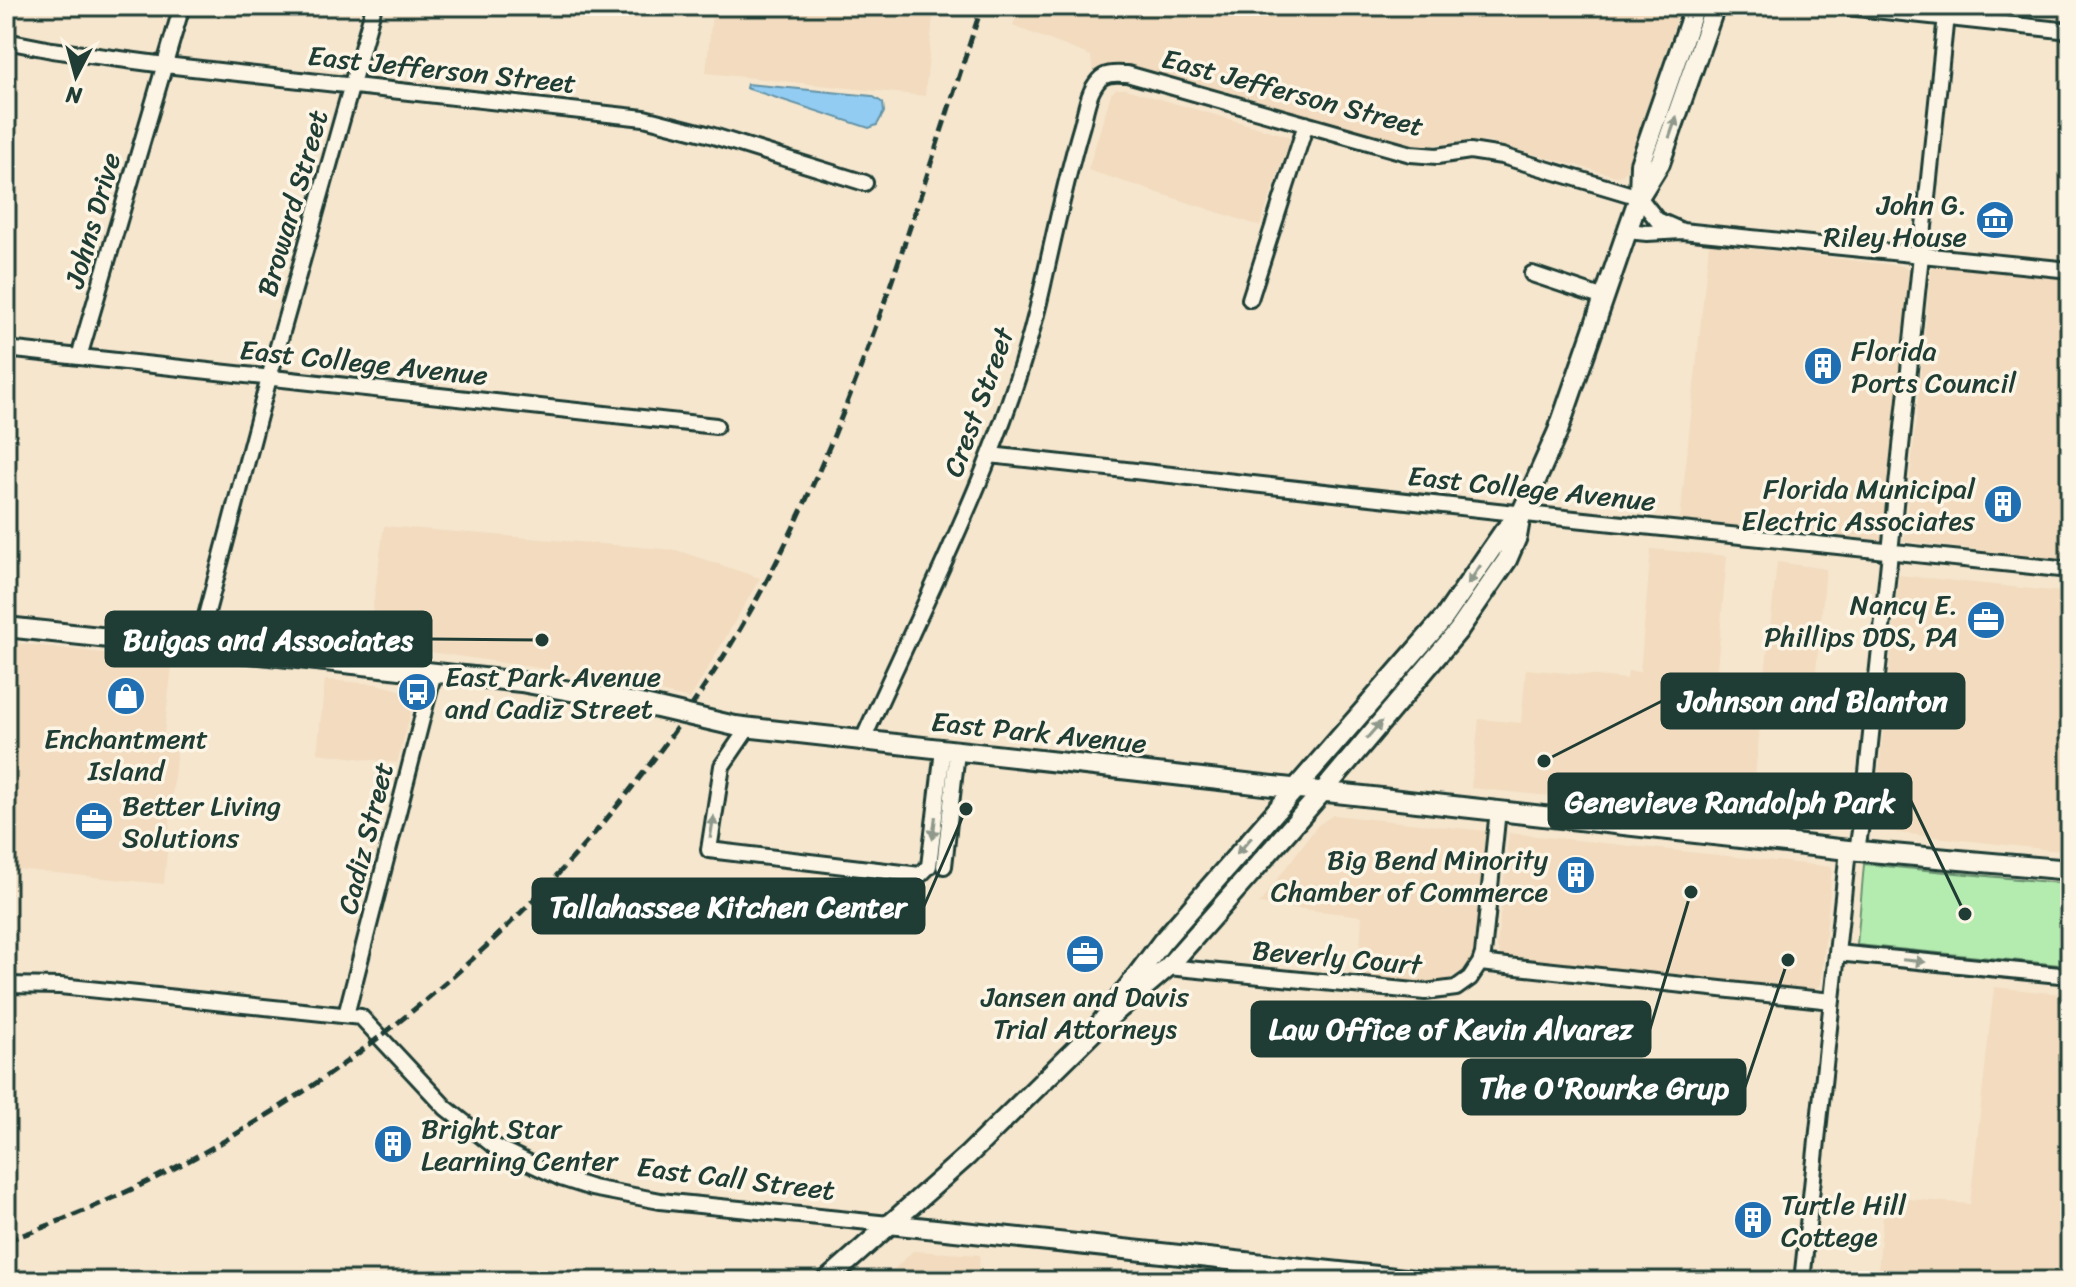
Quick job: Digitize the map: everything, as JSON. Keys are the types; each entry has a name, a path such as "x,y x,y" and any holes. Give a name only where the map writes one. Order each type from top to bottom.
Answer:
{"street":[{"name":"Johns Drive","path":"79,357 182,6"},
{"name":"Broward Street","path":"198,646 269,378 374,6"},
{"path":"1639,197 1637,180 1640,164 1695,6"},
{"path":"826,1281 967,1156 1098,1027 1168,967 1324,790 1481,601 1509,556 1517,537 1521,514 1553,446 1639,197 1660,163 1715,6"},
{"path":"1838,6 1946,12 2070,31"},
{"path":"1802,1281 1837,953 1890,551 1946,12"},
{"name":"East Jefferson Street","path":"6,41 165,65 644,118 707,134 865,183"},
{"name":"East Jefferson Street","path":"1111,73 1127,74 1411,154 1437,156 1470,151 1502,156 1639,197 1657,220 1682,231"},
{"name":"Crest Street","path":"862,742 1011,402 1039,303 1068,171 1091,92 1100,78 1111,73"},
{"path":"1250,299 1306,124"},
{"name":"East Jefferson Street","path":"1627,231 1682,231 2070,270"},
{"path":"1532,274 1604,298"},
{"name":"East College Avenue","path":"6,349 716,426"},
{"name":"East College Avenue","path":"990,455 1521,514 2070,570"},
{"path":"1098,1027 1162,942 1444,618 1504,531 1521,514"},
{"name":"East Park Avenue","path":"6,627 548,686 741,727 862,742 1852,850 2070,870"},
{"name":"Cadiz Street","path":"346,1015 434,672"},
{"path":"741,727 722,766 709,850 920,875 929,866 950,751"},
{"path":"944,866 950,751"},
{"path":"1498,810 1480,963 1832,1001"},
{"path":"1837,953 2070,976"},
{"name":"Beverly Court","path":"1168,967 1425,992 1456,988 1470,978 1480,963"},
{"name":"East Call Street","path":"6,985 60,986 361,1017 446,1108 494,1146 561,1178 592,1188 660,1201 1424,1281"},
{"path":"839,1281 889,1224"}],"shaded area":[{"path":"713,6 934,6 925,96 706,73"},
{"path":"1019,6 1677,6 1678,15 1626,170 1623,175 1616,176 1489,142 1413,144 1136,66 1119,66 1093,75 1091,56 1013,26"},
{"path":"1116,89 1291,137 1260,226 1088,170 1111,94"},
{"path":"1709,244 1903,266 1908,270 1910,278 1883,540 1680,520"},
{"path":"1938,265 2070,280 2070,560 1904,541 1931,269"},
{"path":"384,526 676,550 760,578 690,699 587,675 368,643"},
{"path":"1651,549 1727,556 1716,680 1764,685 1777,562 1826,569 1814,691 1764,686 1751,816 1471,788 1479,719 1521,723 1526,669 1627,679 1628,671 1640,672"},
{"path":"1899,575 2070,593 2070,852 1873,830"},
{"path":"6,642 103,653 172,666 164,734 178,736 164,884 6,868"},
{"path":"325,680 376,684 416,694 397,763 317,753"},
{"path":"1333,815 1486,831 1474,952 1463,970 1448,980 1430,985 1358,976 1362,916 1259,904 1317,826"},
{"path":"1509,833 1832,867 1821,984 1814,990 1501,956 1497,947"},
{"path":"1994,987 2070,995 2070,1281 1877,1281 1885,1197 1970,1204"},
{"path":"913,1251 980,1255 978,1281 882,1281"}],"green space":[{"path":"1864,864 2070,884 2070,966 1857,945"}],"water":[{"path":"747,84 872,96 883,103 884,112 877,125 869,128 746,88"}],"railway":[{"path":"6,1241 131,1190 251,1125 364,1049 470,961 567,864 654,758 730,645 794,526 822,463 849,399 896,269 982,6"}],"place":[{"name":"John G. Riley House","path":"1995,220"},
{"name":"Florida Ports Council","path":"1823,366"},
{"name":"Florida Municipal Electric Associates","path":"2003,504"},
{"name":"Nancy E. Phillips DDS, PA","path":"1986,620"},
{"name":"Buigas and Associates","path":"542,640"},
{"name":"East Park Avenue and Cadiz Street","path":"417,692"},
{"name":"Enchantment Island","path":"126,696"},
{"name":"Johnson and Blanton","path":"1544,761"},
{"name":"Tallahassee Kitchen Center","path":"966,809"},
{"name":"Better Living Solutions","path":"94,821"},
{"name":"Big Bend Minority Chamber of Commerce","path":"1576,875"},
{"name":"Law Office of Kevin Alvarez","path":"1691,892"},
{"name":"Genevieve Randolph Park","path":"1965,914"},
{"name":"Jansen and Davis Trial Attorneys","path":"1085,954"},
{"name":"The O'Rourke Grup","path":"1788,960"},
{"name":"Bright Star Learning Center","path":"393,1144"},
{"name":"Turtle Hill Cottege","path":"1753,1220"}]}
